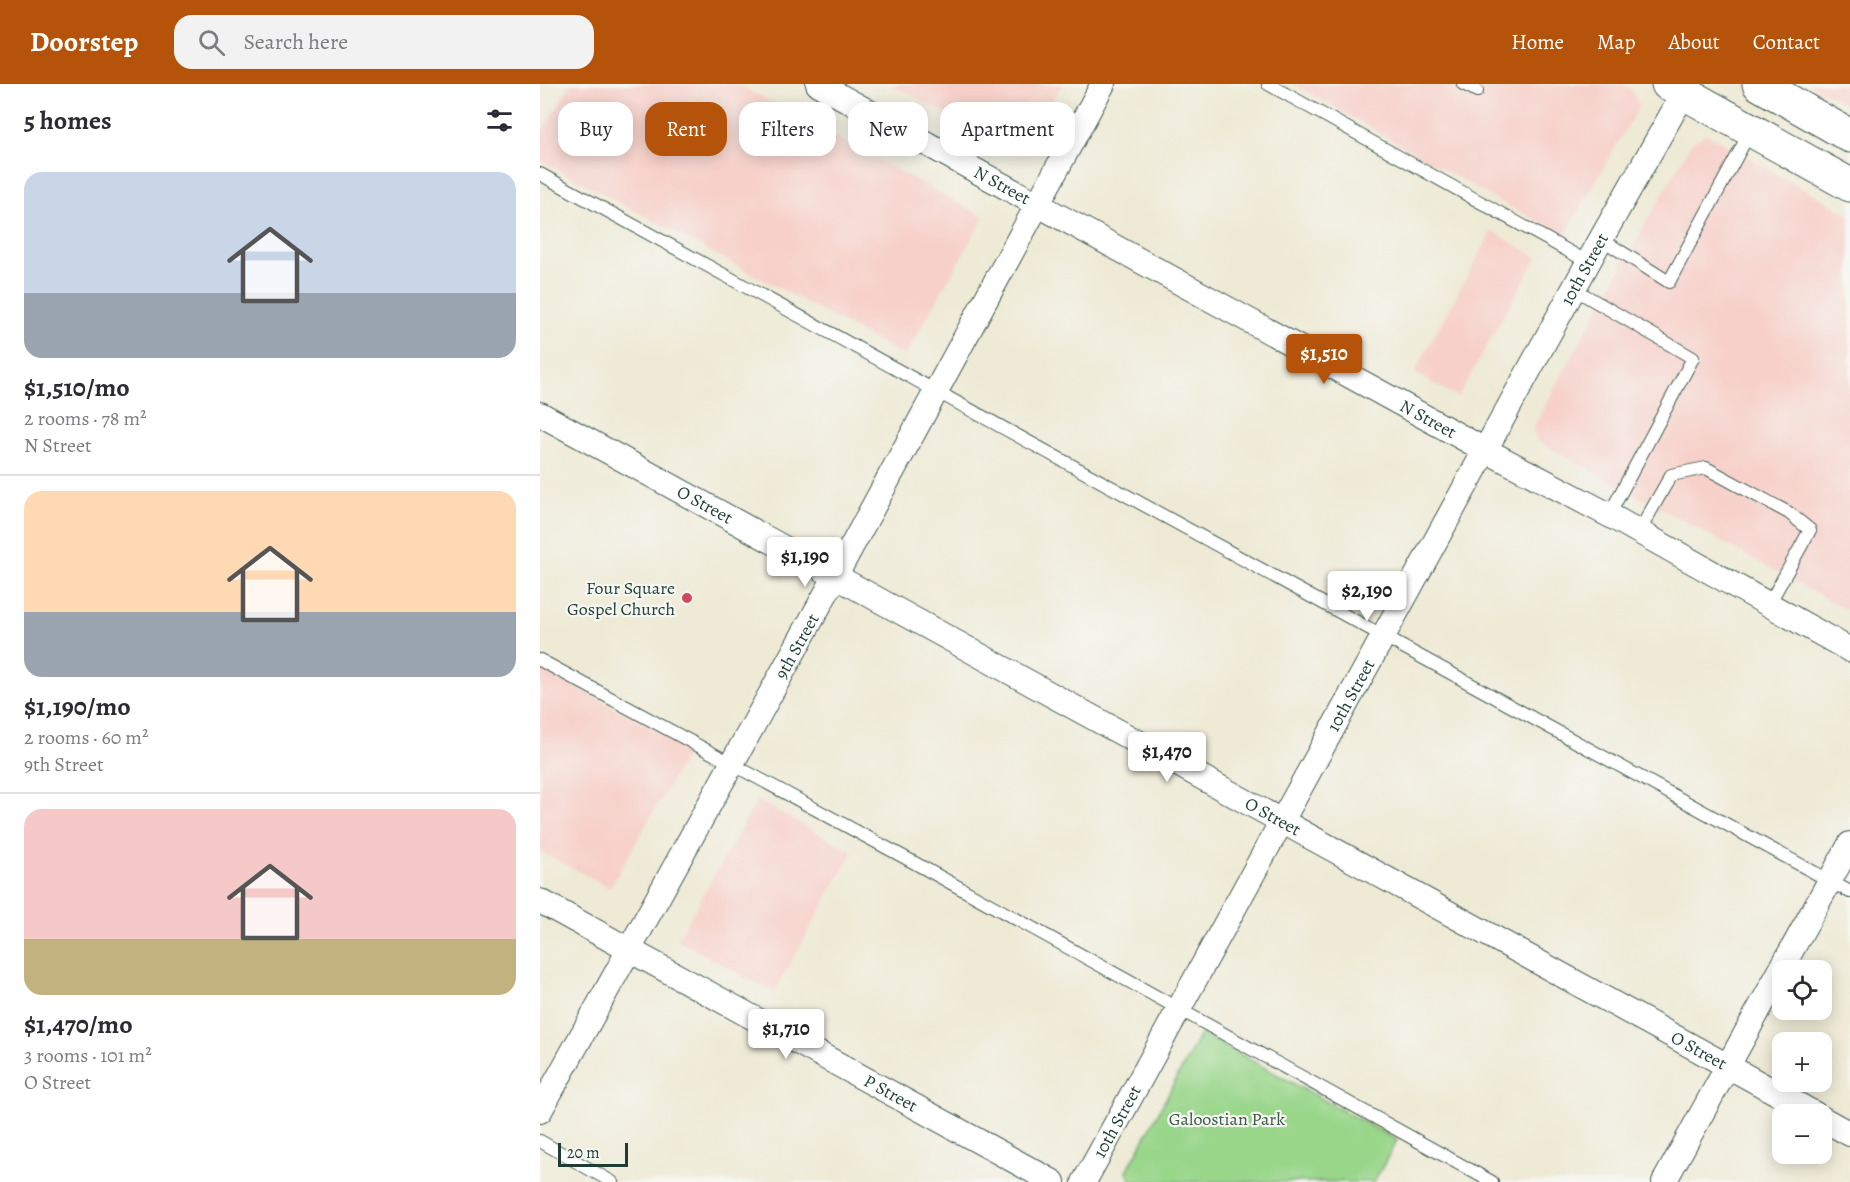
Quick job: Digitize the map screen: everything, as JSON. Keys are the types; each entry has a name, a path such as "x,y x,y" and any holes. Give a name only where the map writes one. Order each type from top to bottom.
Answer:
{"main road":[{"path":"1759,84 1850,136"},
{"path":"1681,87 1751,130 1850,185"}],"street":[{"name":"N Street","path":"818,84 1485,450 1609,514 1850,650"},
{"name":"9th Street","path":"540,1111 835,577 1103,84"},
{"name":"10th Street","path":"1084,1182 1574,289 1681,87"},
{"name":"O Street","path":"540,414 1797,1104"},
{"path":"1664,1182 1728,1066 1840,887 1850,844"},
{"name":"P Street","path":"540,901 1053,1182"},
{"path":"1832,1124 1850,1134"}],"lane":[{"path":"1268,84 1588,262"},
{"path":"1463,84 1477,91"},
{"path":"1601,239 1669,282 1751,130"},
{"path":"540,174 1840,887"},
{"path":"1574,289 1693,358 1609,514"},
{"path":"1639,532 1671,475 1706,468 1789,513 1810,530 1769,604"},
{"path":"540,660 732,763 1492,1182"},
{"path":"540,1141 612,1182"}],"shaded area":[{"path":"571,84 737,84 770,102 739,102 739,156 836,156 836,137 848,144 848,156 871,156 984,217 905,356 540,160 540,135 558,105 558,156 633,156 633,102 560,102"},
{"path":"890,84 1062,84 1052,102 940,102 940,111 928,102"},
{"path":"1293,84 1622,84 1631,89 1639,106 1565,235 1508,206"},
{"path":"1809,84 1850,84 1850,107"},
{"path":"1707,134 1850,215 1850,612 1537,441 1533,428 1692,142"},
{"path":"1492,231 1537,257 1458,397 1414,373"},
{"path":"540,667 690,748 610,888 540,851"},
{"path":"757,800 853,852 774,993 677,940"}],"green space":[{"name":"Galoostian Park","path":"1201,1033 1397,1140 1374,1182 1131,1182 1127,1171"}],"place":[{"name":"Four Square Gospel Church","path":"687,598"}]}
